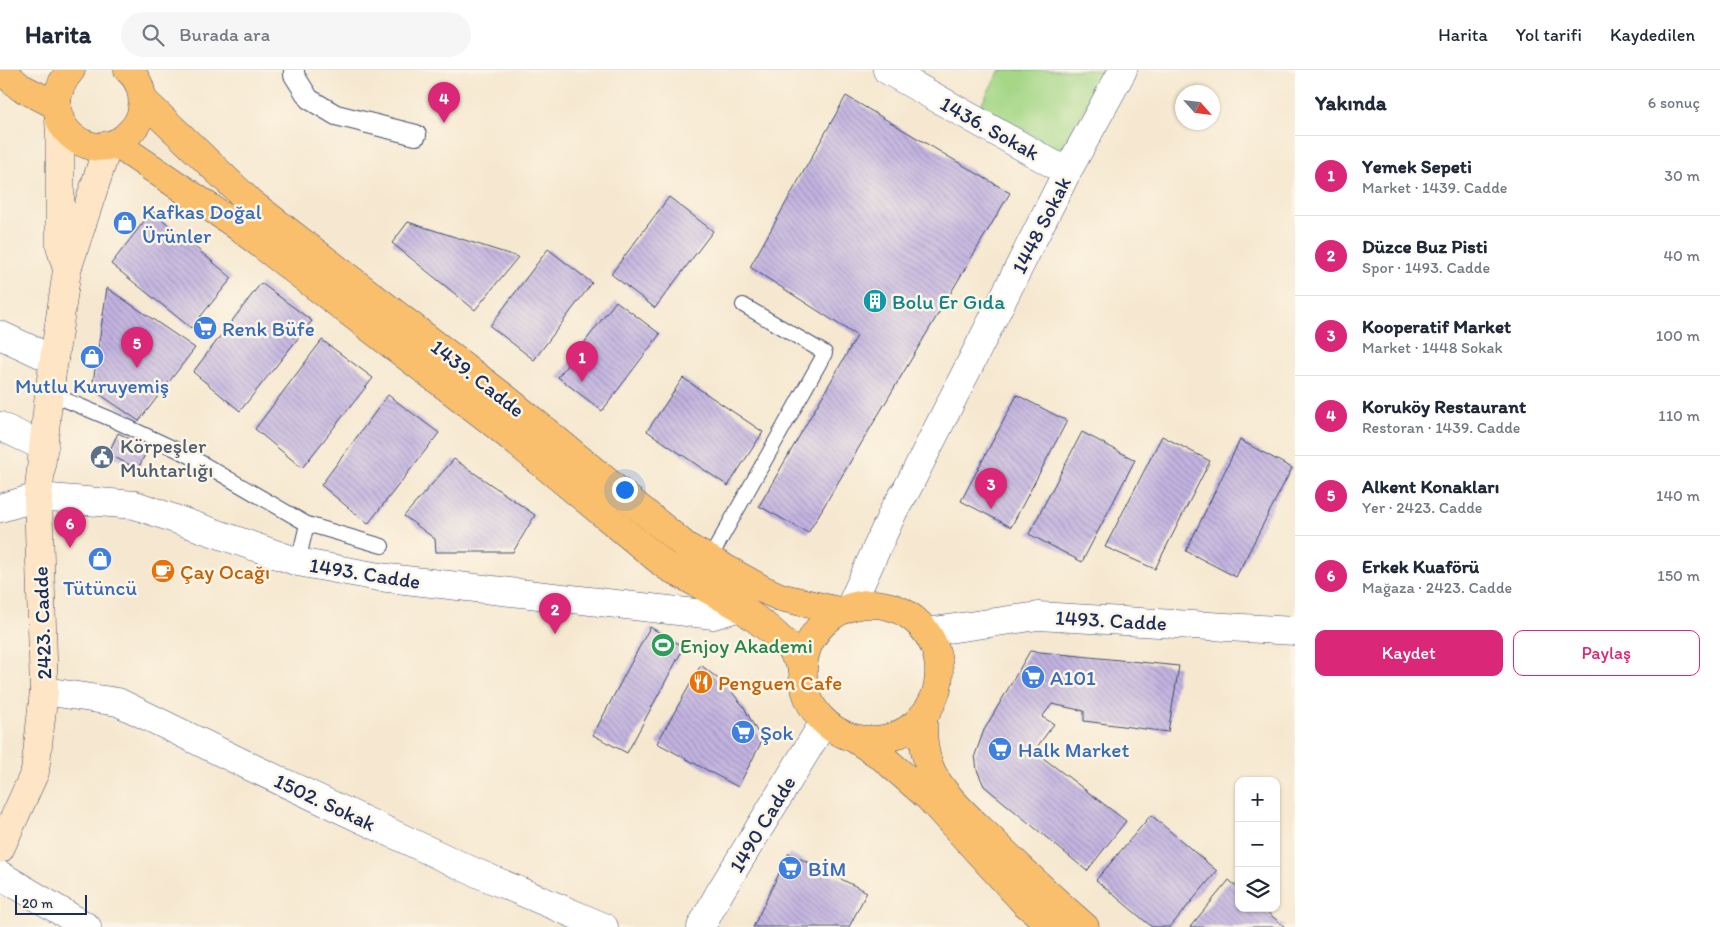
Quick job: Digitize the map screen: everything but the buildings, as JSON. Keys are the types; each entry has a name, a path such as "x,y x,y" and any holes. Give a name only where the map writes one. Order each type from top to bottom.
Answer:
{"main road":[{"path":"1,70 57,112 66,130 76,140 88,145 112,144 127,136 136,126 142,113 143,100 140,86 132,71"},
{"path":"67,270 60,246 60,134 57,92 63,79 71,70"},
{"name":"1439. Cadde","path":"143,100 250,202 509,401 687,547 780,597 854,607"},
{"path":"67,270 112,144"},
{"name":"1439. Cadde","path":"112,144 233,223 492,422 666,566 740,607 787,644 802,665"},
{"name":"2423. Cadde","path":"0,849 35,772 44,691 38,497 49,393 67,270"},
{"path":"855,739 886,739 909,729 929,709 938,686 939,662 932,640 927,632 905,612 893,606 854,607 818,627 808,642 802,665 803,684 811,706 824,722 839,733 855,739 881,756 928,797 1024,902 1054,927"},
{"path":"923,716 924,750 929,766 937,781 961,811 1040,887 1085,927"}],"street":[{"path":"294,70 294,75 309,99 336,115 416,135"},
{"name":"1436. Sokak","path":"886,70 1068,172"},
{"name":"1448 Sokak","path":"854,607 906,516 907,489 1068,172 1123,70"},
{"path":"0,334 54,360"},
{"path":"0,426 44,447"},
{"name":"1493. Cadde","path":"0,508 38,497 135,505 298,562 389,578 713,614 740,607"},
{"name":"1493. Cadde","path":"927,632 1038,616 1295,631"},
{"name":"1502. Sokak","path":"44,691 118,702 470,870 604,927"},
{"name":"1490 Cadde","path":"701,927 720,892 824,722"},
{"path":"0,875 87,927"}],"lane":[{"path":"709,560 825,353 743,305"},
{"path":"49,393 111,419 188,455 307,524 382,546"},
{"path":"298,562 307,524"}],"green space":[{"path":"1000,70 1106,70 1061,151 980,106"}],"place":[{"name":"Koruköy Restaurant","path":"444,123"},
{"name":"Kafkas Doğal Ürünler","path":"125,223"},
{"name":"Bolu Er Gıda","path":"875,301"},
{"name":"Renk Büfe","path":"205,328"},
{"name":"Mutlu Kuruyemiş","path":"92,357"},
{"name":"Alkent Konakları","path":"137,368"},
{"name":"Yemek Sepeti","path":"582,382"},
{"name":"Körpeşler Muhtarlığı","path":"102,457"},
{"name":"Kooperatif Market","path":"991,509"},
{"name":"Erkek Kuaförü","path":"70,548"},
{"name":"Tütüncü","path":"100,559"},
{"name":"Çay Ocağı","path":"163,571"},
{"name":"Düzce Buz Pisti","path":"555,634"},
{"name":"Enjoy Akademi","path":"663,645"},
{"name":"A101","path":"1033,677"},
{"name":"Penguen Cafe","path":"701,682"},
{"name":"Şok","path":"743,732"},
{"name":"Halk Market","path":"1000,749"},
{"name":"BİM","path":"790,868"}]}
